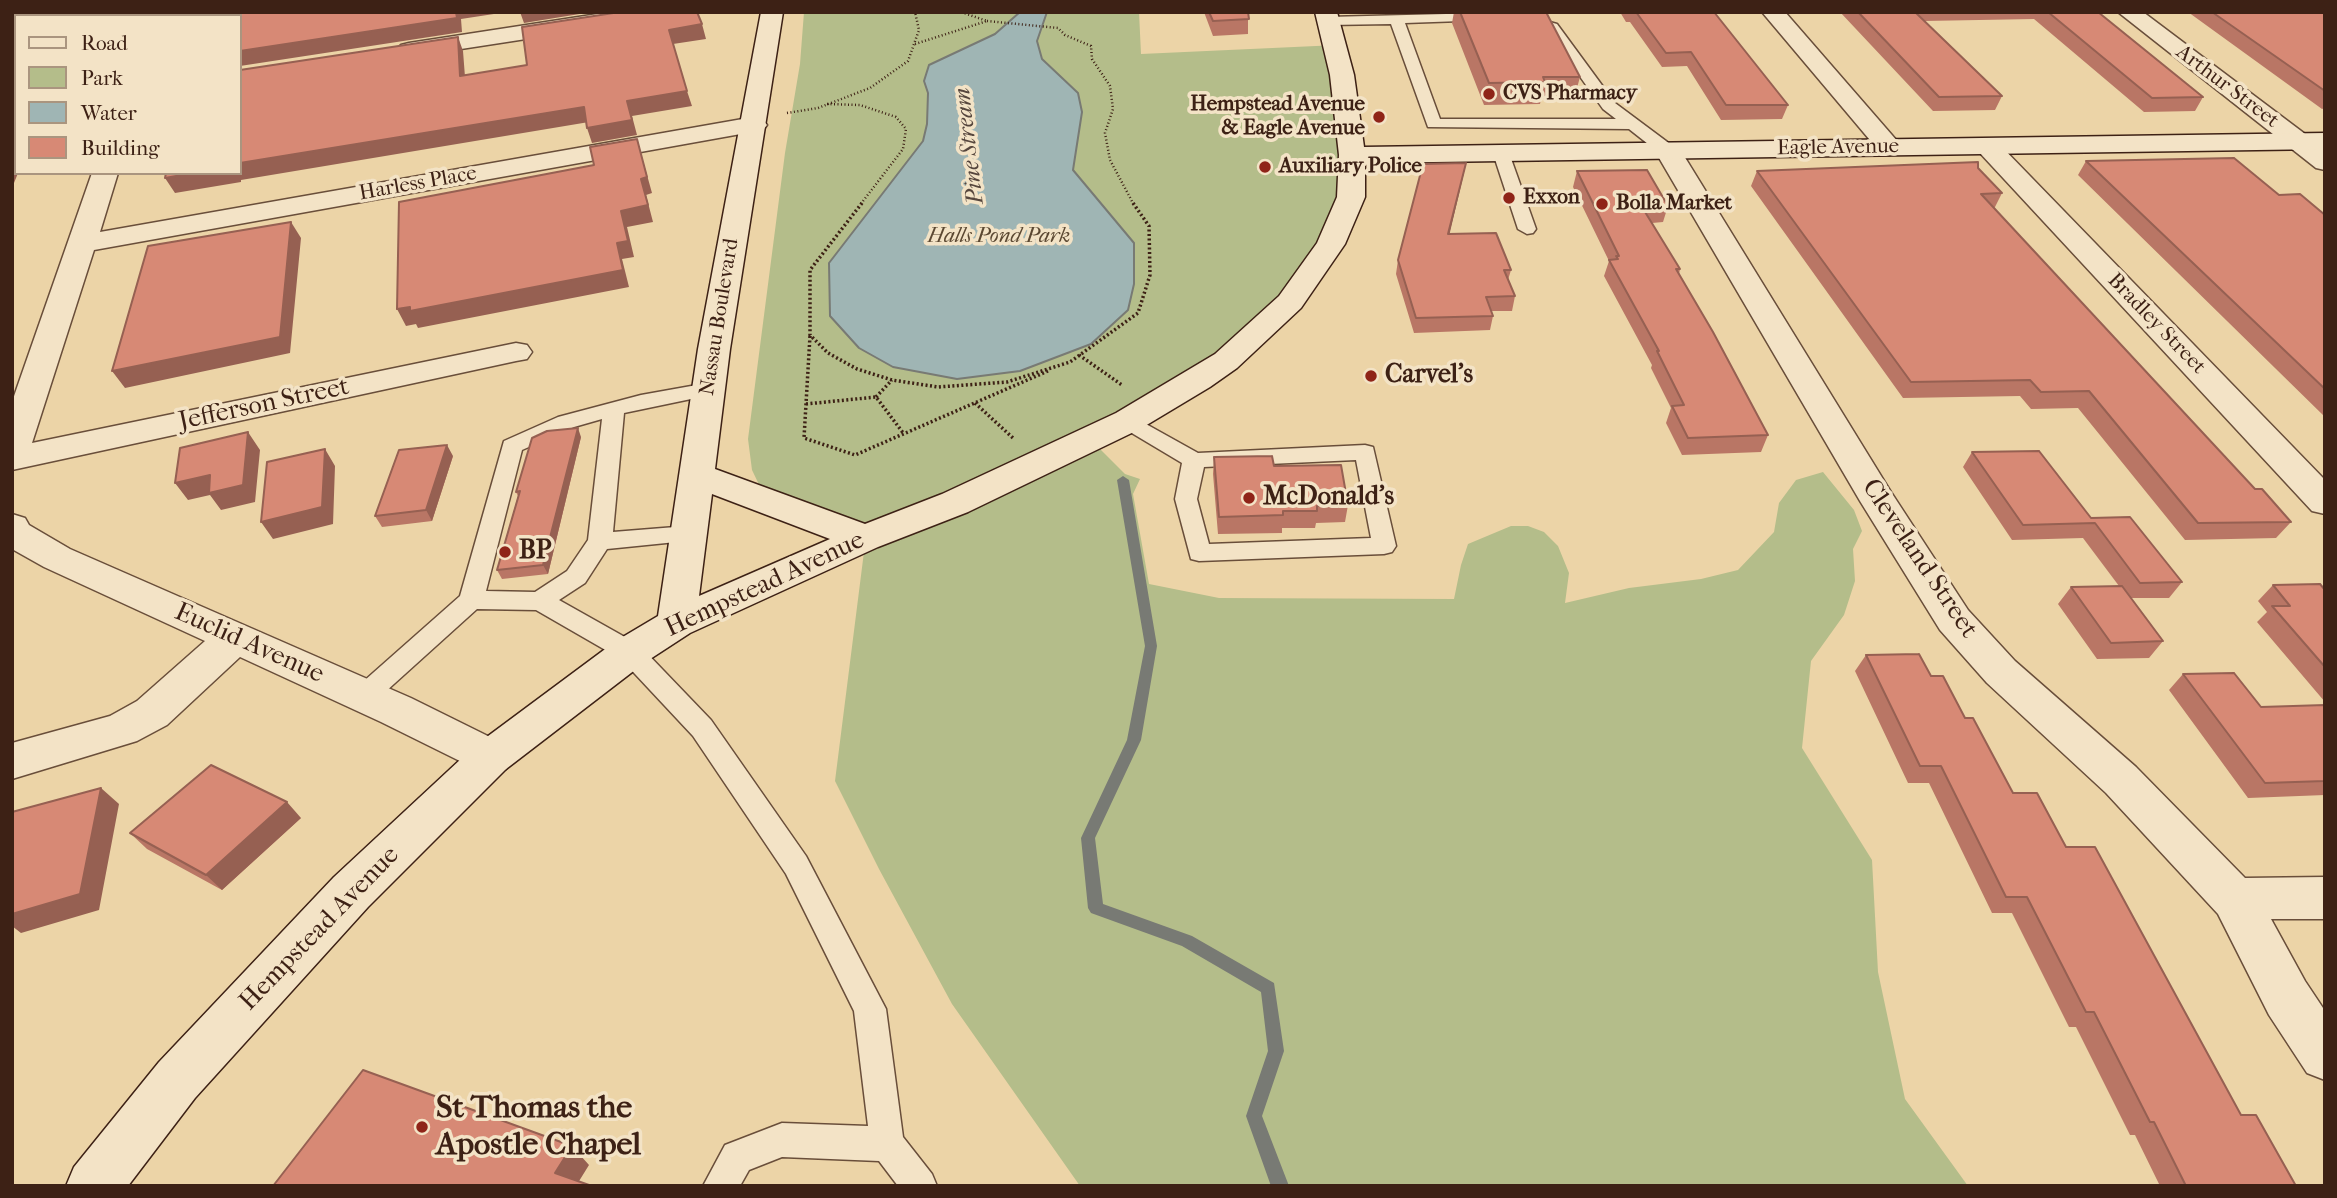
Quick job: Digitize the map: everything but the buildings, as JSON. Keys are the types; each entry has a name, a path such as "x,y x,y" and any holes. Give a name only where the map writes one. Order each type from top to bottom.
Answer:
{"street":[{"path":"388,53 656,12"},
{"name":"Nassau Boulevard","path":"676,623 708,389 772,12"},
{"path":"1773,12 1889,147"},
{"name":"Arthur Street","path":"2129,12 2325,162"},
{"name":"Hempstead Avenue","path":"93,1186 177,1080 351,892 491,757 630,652 676,623 865,538 955,503 1140,414 1199,380 1226,360 1290,302 1331,244 1351,197 1352,155 1342,75 1327,17"},
{"name":"Harless Place","path":"83,243 754,121"},
{"name":"Eagle Avenue","path":"1352,155 2325,141"},
{"name":"Bradley Street","path":"1988,147 2325,502"},
{"name":"Cleveland Street","path":"1668,151 1878,501 1954,620 2001,672 2121,780 2235,899 2287,998 2325,1055"},
{"path":"12,452 104,175"},
{"name":"Jefferson Street","path":"12,459 516,352"},
{"path":"696,475 865,538"},
{"name":"Euclid Avenue","path":"12,527 14,533 57,558 365,695 491,757"},
{"path":"12,761 122,729 152,713 235,638"},
{"path":"2235,899 2325,898"}],"lane":[{"path":"1327,17 1523,18 1552,27 1609,106 1668,151"},
{"path":"1396,19 1434,124 1633,124"},
{"path":"1502,153 1527,229"},
{"path":"365,695 471,600 512,446 566,422 708,389"},
{"path":"540,601 576,576 600,541 614,409"},
{"path":"1140,414 1194,460 1365,452 1384,546 1199,553 1186,499 1194,460"},
{"path":"600,541 688,534"},
{"path":"471,600 540,601 630,652 702,727 802,877 870,1009 887,1144 920,1186"},
{"path":"720,1186 737,1157 782,1140 887,1144"}],"path":[{"path":"754,121 827,104 870,88 908,61 919,30 915,12"},
{"path":"827,104 860,105 896,117 906,129 903,149 810,270 810,335 804,438 855,455 1070,362 1138,313 1150,275 1149,226 1132,202 1110,160 1105,133 1112,109 1110,86 1092,59 1091,46 1065,35 1058,28 987,21 961,12"},
{"path":"914,44 987,21"},
{"path":"810,335 828,352 857,369 892,380 938,387 1007,382 1070,362"},
{"path":"1079,355 1140,414"},
{"path":"806,404 876,397 892,380"},
{"path":"876,397 904,434"},
{"path":"975,403 1041,463"}],"green space":[{"name":"Halls Pond Park","path":"804,12 1139,12 1141,54 1338,45 1357,198 1289,309 1093,442 1125,474 1140,479 1133,494 1149,584 1219,598 1454,599 1468,544 1511,526 1528,526 1544,532 1558,546 1569,573 1565,603 1629,588 1701,579 1738,570 1774,532 1779,503 1796,480 1823,472 1854,510 1862,531 1853,549 1855,581 1844,615 1811,661 1802,748 1872,860 1878,972 1905,1099 1968,1186 1080,1186 952,1004 835,781 866,536 764,495 752,470 748,439 785,153 800,64"}],"water":[{"path":"1020,12 1047,12 1037,41 1042,59 1078,93 1082,112 1073,170 1134,243 1134,284 1128,310 1091,344 1020,371 957,379 893,367 859,348 830,316 829,263 923,141 927,124 928,93 924,81 929,65 995,34"}],"waterway":[{"name":"Pine Stream","path":"1123,480 1151,646 1134,740 1088,838 1096,908 1187,941 1268,988 1276,1051 1254,1116 1280,1186"}],"place":[{"name":"CVS Pharmacy","path":"1489,94"},
{"name":"Hempstead Avenue & Eagle Avenue","path":"1379,117"},
{"name":"Auxiliary Police","path":"1265,167"},
{"name":"Exxon","path":"1509,198"},
{"name":"Bolla Market","path":"1602,204"},
{"name":"Carvel's","path":"1371,376"},
{"name":"McDonald's","path":"1249,498"},
{"name":"BP","path":"505,552"},
{"name":"St Thomas the Apostle Chapel","path":"422,1127"}]}
